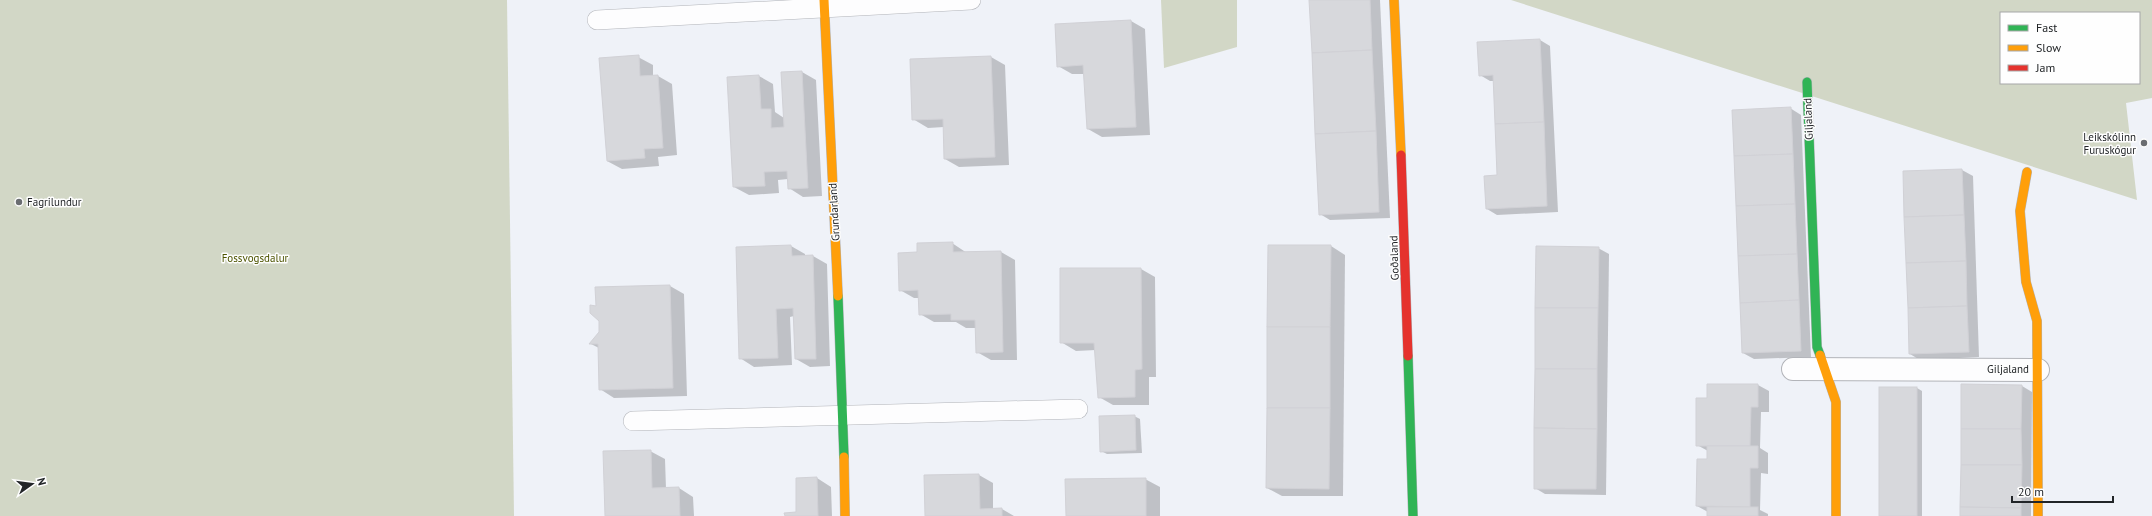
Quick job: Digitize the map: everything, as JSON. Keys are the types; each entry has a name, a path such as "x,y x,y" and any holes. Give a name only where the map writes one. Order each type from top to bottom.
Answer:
{"street":[{"name":"Goðaland","path":"1394,0 1406,239 1413,516"},
{"name":"Grundarland","path":"824,4 843,416 845,516"},
{"name":"Giljaland","path":"1807,82 1817,347 1836,402 1836,516"},
{"name":"Giljaland","path":"1794,369 2038,370 2037,321 2026,282 2020,211 2027,172"},
{"path":"2038,370 2038,516"}],"lane":[{"path":"597,20 824,4 971,0"},
{"path":"633,421 1078,410"}],"green space":[{"name":"Fossvogsdalur","path":"0,0 507,0 514,516 0,516"},
{"path":"1161,0 1237,0 1237,47 1164,68"},
{"path":"1511,0 2152,0 2152,98 2126,103 2137,200"}],"building":[{"path":"1309,0 1370,0 1372,50 1312,53"},
{"path":"1131,20 1136,127 1087,129 1083,65 1057,67 1055,24"},
{"path":"1540,39 1544,122 1495,124 1493,75 1479,76 1477,42"},
{"path":"1372,50 1376,131 1315,134 1312,53"},
{"path":"639,55 640,76 658,75 663,148 644,149 645,158 607,161 599,58"},
{"path":"991,56 995,157 944,159 943,119 912,120 910,59"},
{"path":"802,71 808,188 788,189 787,171 764,172 765,186 733,187 727,77 759,75 761,109 771,109 771,128 784,127 781,72"},
{"path":"1791,107 1793,154 1734,156 1732,110"},
{"path":"1544,122 1547,206 1486,209 1484,176 1497,175 1495,124"},
{"path":"1376,131 1379,212 1319,215 1315,134"},
{"path":"1793,154 1795,204 1736,206 1734,156"},
{"path":"1962,169 1964,215 1904,217 1903,171"},
{"path":"1795,204 1797,254 1738,256 1736,206"},
{"path":"1964,215 1966,261 1906,263 1904,217"},
{"path":"953,242 953,252 1001,251 1003,352 976,353 975,320 951,320 951,314 919,315 918,290 899,291 898,253 917,252 917,243"},
{"path":"791,245 792,256 813,255 816,359 795,359 793,308 776,309 778,358 739,359 736,247"},
{"path":"1268,245 1331,245 1330,327 1267,327"},
{"path":"1536,246 1599,247 1598,308 1535,308"},
{"path":"1797,254 1799,300 1740,303 1738,256"},
{"path":"1966,261 1967,306 1908,308 1906,263"},
{"path":"1060,268 1141,268 1142,369 1135,370 1135,397 1098,398 1094,343 1060,343"},
{"path":"670,285 673,388 599,390 598,344 589,344 599,332 599,321 590,313 590,305 596,306 595,287"},
{"path":"1799,300 1801,351 1742,353 1740,303"},
{"path":"1967,306 1969,352 1909,354 1908,308"},
{"path":"1535,308 1598,308 1597,369 1535,369"},
{"path":"1267,327 1330,327 1330,408 1267,408"},
{"path":"1535,369 1597,369 1597,429 1534,428"},
{"path":"1707,384 1758,384 1758,407 1751,407 1750,446 1696,446 1696,398 1707,398"},
{"path":"1961,384 2022,385 2021,429 1961,429"},
{"path":"1879,387 1917,387 1917,516 1879,516"},
{"path":"1267,408 1330,408 1329,489 1266,488"},
{"path":"1135,415 1136,450 1100,452 1099,416"},
{"path":"1534,428 1597,429 1596,489 1534,489"},
{"path":"1961,429 2021,429 2022,465 1961,465"},
{"path":"1707,446 1758,446 1758,468 1750,468 1750,507 1696,506 1697,459 1707,459"},
{"path":"651,450 652,488 679,487 680,516 605,516 603,451"},
{"path":"1961,465 2022,465 2021,508 1960,507"},
{"path":"979,474 980,509 1002,508 1002,516 925,516 924,475"},
{"path":"817,477 818,516 785,516 784,513 796,512 796,478"},
{"path":"1146,478 1146,516 1066,516 1065,479"},
{"path":"1707,507 1758,507 1758,516 1707,516"},
{"path":"1960,507 2021,508 2021,516 1960,516"}],"traffic: fast":[{"path":"1807,82 1817,347 1820,355"},
{"path":"838,296 844,457"},
{"path":"1408,356 1413,516"}],"traffic: slow":[{"path":"824,0 838,296"},
{"path":"1394,0 1401,155"},
{"path":"2027,172 2020,211 2026,282 2037,321 2038,516"},
{"path":"1820,355 1836,402 1836,516"},
{"path":"844,457 845,516"}],"traffic: jam":[{"path":"1401,155 1408,356"}],"place":[{"name":"Leikskólinn Furuskógur","path":"2144,143"},
{"name":"Fagrilundur","path":"19,202"}]}
